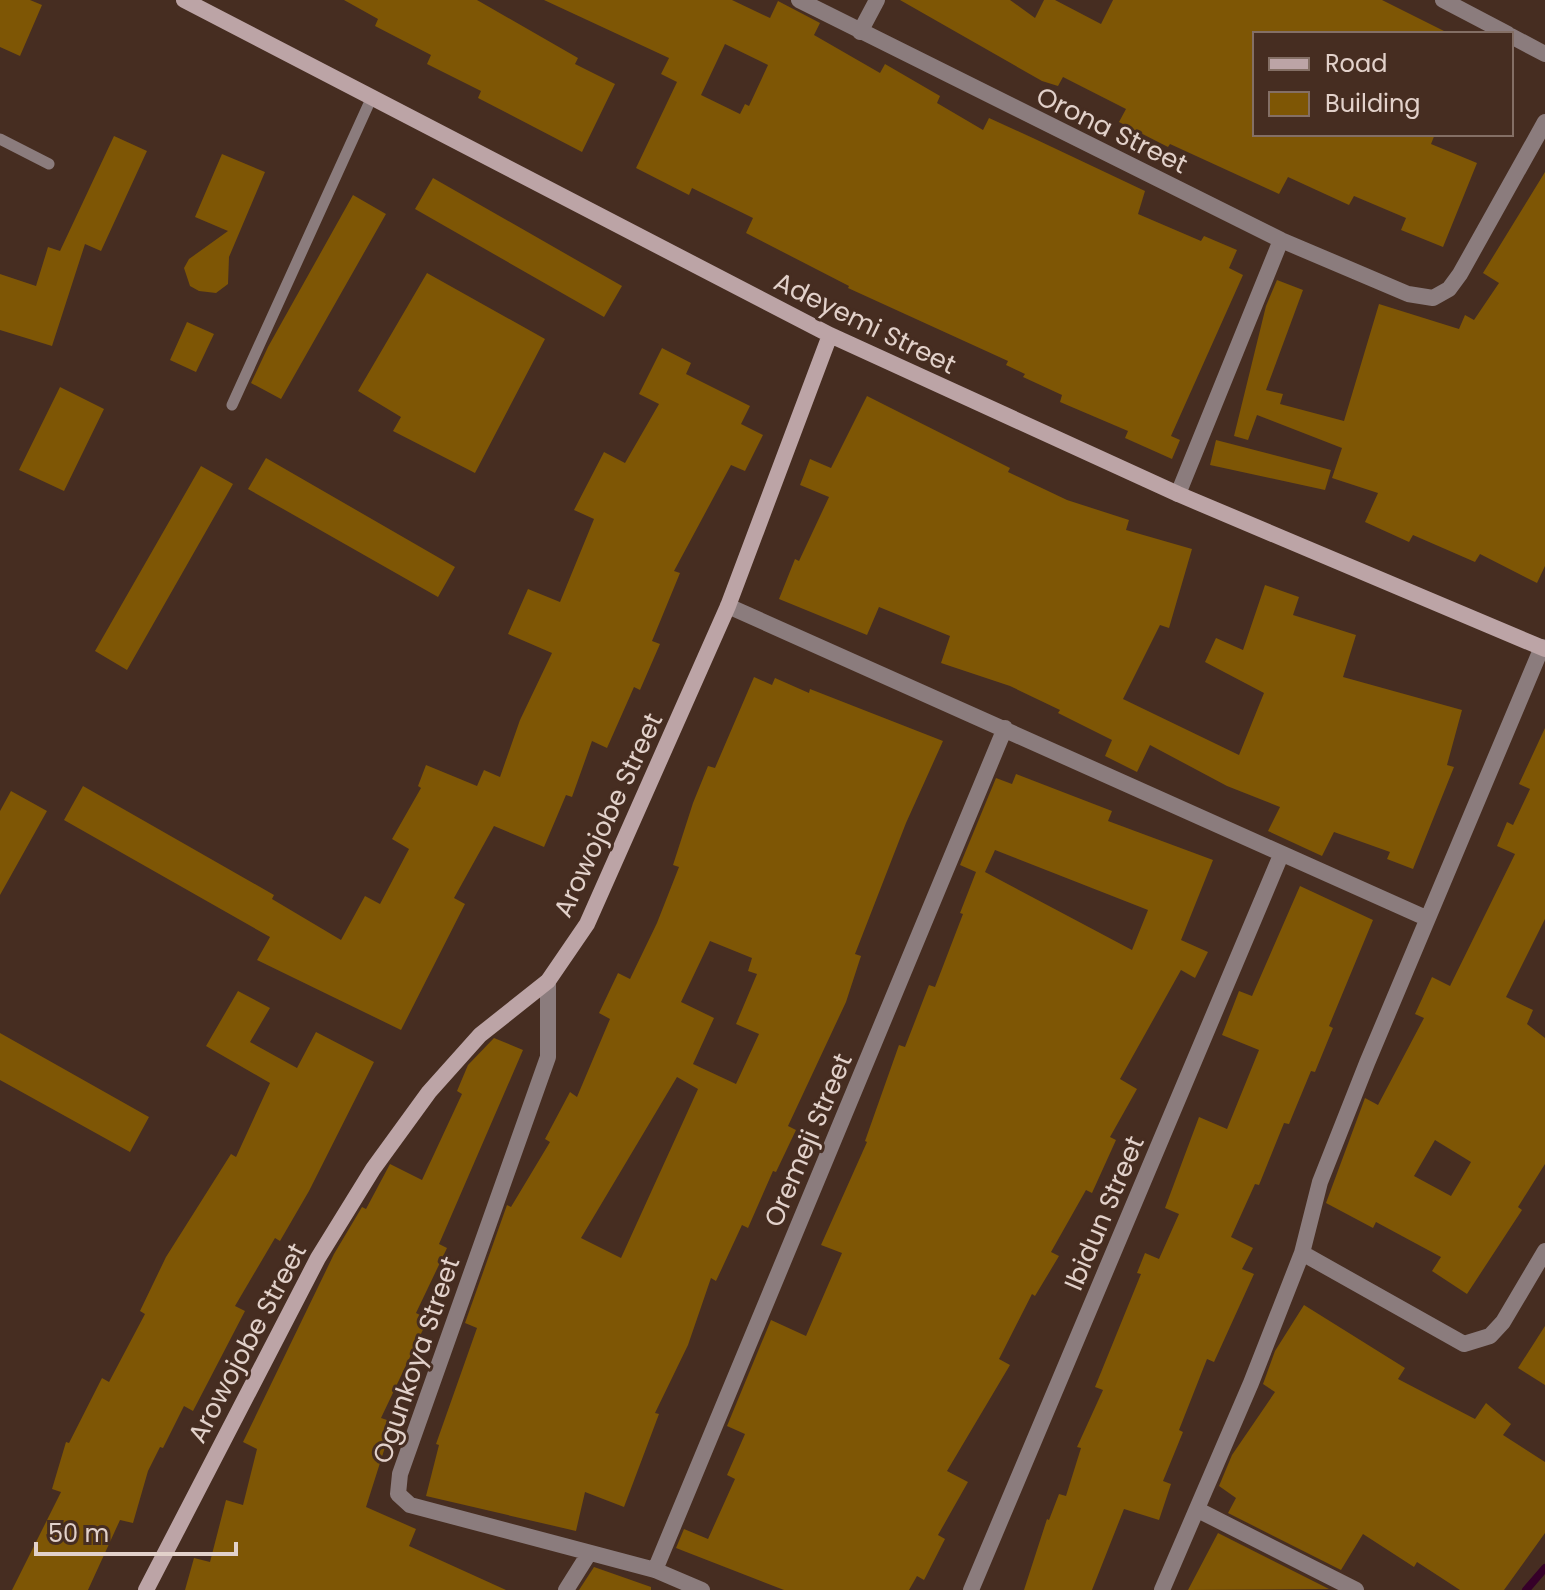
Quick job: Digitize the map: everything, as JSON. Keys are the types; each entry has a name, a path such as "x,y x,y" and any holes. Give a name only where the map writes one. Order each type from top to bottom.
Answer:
{"street":[{"name":"Adeyemi Street","path":"184,0 830,335 1178,494 1544,646"},
{"name":"Orona Street","path":"799,0 1281,240 1408,294 1433,298 1449,289 1545,122"},
{"path":"860,32 877,0"},
{"path":"1443,0 1503,32"},
{"path":"1513,37 1545,54"},
{"path":"1178,494 1281,240"},
{"name":"Arowojobe Street","path":"146,1590 318,1258 373,1169 429,1092 480,1035 548,981 587,924 728,606 830,335"},
{"path":"728,606 1426,918"},
{"path":"1162,1590 1198,1510 1302,1253 1320,1182 1426,918 1544,646"},
{"name":"Oremeji Street","path":"655,1570 1005,728"},
{"name":"Ibidun Street","path":"971,1590 1281,855"},
{"name":"Ogunkoya Street","path":"548,981 548,1057 400,1474 398,1494 410,1505 588,1555 655,1570 702,1590"},
{"path":"1302,1253 1464,1344 1490,1336 1503,1322 1545,1251"},
{"path":"1198,1510 1356,1590"},
{"path":"566,1590 588,1555"}],"lane":[{"path":"232,405 371,99"},
{"path":"0,139 49,164"}],"building":[{"path":"0,0 30,0 42,5 20,56 0,47"},
{"path":"344,0 477,0 578,58 575,64 615,84 582,152 478,98 481,91 427,64 431,55 375,26 378,19"},
{"path":"544,0 732,0 770,18 778,1 820,23 814,35 880,73 885,64 940,96 937,103 983,130 989,118 1035,139 1145,191 1138,214 1201,241 1204,236 1237,250 1229,268 1243,275 1171,436 1180,440 1172,459 1125,438 1128,431 1060,402 1062,395 1023,377 1025,374 1006,365 1008,361 848,288 746,233 753,218 692,188 689,195 636,168 677,82 661,74 669,58","holes":["725,44 768,65 749,106 745,104 740,114 701,95"]},
{"path":"900,0 1010,0 1035,18 1044,0 1055,0 1101,24 1113,0 1382,0 1446,32 1253,32 1253,136 1434,136 1431,144 1477,163 1443,247 1401,230 1406,218 1354,196 1349,205 1288,177 1279,194 1170,144 1168,147 1119,122 1126,109 1063,77 1058,86 1042,81"},
{"path":"114,136 147,151 101,251 85,244 52,346 0,330 0,274 36,286 48,247 60,251"},
{"path":"222,154 265,172 229,257 228,284 216,293 199,291 190,286 184,268 189,259 228,231 195,217"},
{"path":"1545,172 1545,566 1537,583 1480,554 1475,562 1413,535 1409,542 1365,522 1378,493 1332,478 1342,448 1257,415 1248,440 1234,436 1266,306 1277,280 1303,290 1266,390 1283,394 1280,404 1344,421 1379,304 1459,329 1465,315 1474,320 1499,283 1483,273"},
{"path":"433,178 622,286 604,317 415,209"},
{"path":"353,195 386,214 281,399 251,383"},
{"path":"427,273 545,339 475,473 393,431 401,417 358,391"},
{"path":"187,322 214,334 196,372 170,360"},
{"path":"662,348 691,363 686,374 750,406 741,424 763,435 745,471 731,465 674,571 680,573 652,641 660,644 640,690 634,687 607,748 592,741 572,797 566,795 544,847 494,826 454,898 465,904 401,1030 257,960 270,937 64,820 83,786 274,895 272,899 341,940 365,896 380,904 409,849 392,839 421,788 418,786 426,765 477,786 484,770 500,777 520,720 552,653 508,634 528,589 560,602 594,519 574,510 604,452 625,463 659,404 639,394"},
{"path":"60,387 104,409 64,491 19,470"},
{"path":"867,396 1067,500 1129,520 1126,530 1192,549 1169,628 1160,625 1123,699 1239,755 1264,693 1205,662 1216,638 1243,650 1265,585 1299,597 1293,615 1356,635 1343,677 1462,710 1447,765 1454,767 1413,869 1387,859 1390,852 1334,832 1322,856 1268,831 1280,807 1227,786 1150,745 1137,772 1105,756 1112,740 1058,713 1060,710 1010,686 941,663 950,636 879,607 867,635 779,599 795,559 799,561 829,497 800,485 810,459 831,468"},
{"path":"1216,440 1331,470 1325,490 1210,465"},
{"path":"266,458 455,567 438,597 248,489"},
{"path":"201,466 233,484 127,670 95,651"},
{"path":"754,677 772,685 775,678 809,693 810,689 943,741 906,823 855,954 861,956 846,1002 788,1126 796,1130 776,1172 773,1171 748,1228 742,1225 716,1281 711,1278 688,1345 655,1413 659,1414 624,1507 585,1492 576,1531 426,1496 439,1445 436,1444 477,1328 465,1323 507,1205 511,1207 550,1142 545,1139 570,1092 577,1097 610,1019 599,1013 618,973 630,979 657,923 679,867 673,865 693,803 708,766 715,768","holes":["710,941 752,958 748,971 757,974 736,1024 759,1034 736,1084 693,1064 714,1018 681,1002","677,1077 698,1089 621,1258 581,1238"]},
{"path":"1545,728 1545,919 1506,997 1533,1010 1527,1024 1545,1038 1545,1164 1518,1207 1522,1210 1467,1294 1432,1271 1441,1257 1376,1222 1373,1228 1326,1203 1365,1098 1378,1105 1424,1018 1415,1014 1432,977 1450,986 1515,854 1497,846 1507,822 1513,825 1530,789 1519,784","holes":["1435,1140 1471,1162 1451,1196 1414,1176"]},
{"path":"1016,774 1112,811 1108,821 1213,860 1181,940 1208,952 1195,978 1181,970 1120,1079 1137,1089 1110,1137 1116,1140 1092,1193 1086,1190 1051,1252 1059,1256 1035,1296 1032,1294 999,1359 1010,1365 947,1471 968,1482 938,1535 945,1539 924,1580 917,1576 909,1590 784,1590 676,1548 684,1529 708,1539 735,1479 727,1475 745,1434 727,1426 771,1320 806,1336 842,1253 821,1245 867,1142 899,1045 905,1047 929,985 935,987 963,914 960,913 976,872 960,865 996,778 1012,784","holes":["995,850 1148,910 1132,950 985,872"]},
{"path":"11,791 47,811 0,895 0,811"},
{"path":"1300,886 1373,920 1329,1026 1333,1028 1315,1072 1311,1071 1289,1124 1284,1123 1259,1185 1255,1184 1231,1237 1253,1248 1242,1269 1254,1274 1214,1362 1207,1359 1179,1430 1183,1432 1163,1481 1171,1484 1159,1520 1124,1509 1092,1590 1024,1590 1047,1519 1059,1494 1066,1496 1081,1448 1077,1447 1103,1390 1095,1387 1141,1274 1137,1273 1145,1253 1159,1259 1179,1214 1165,1208 1199,1117 1227,1129 1259,1050 1222,1035 1239,991 1252,996"},
{"path":"238,991 270,1008 250,1042 297,1068 316,1032 374,1062 309,1191 280,1241 275,1238 235,1306 245,1311 193,1411 184,1406 163,1448 160,1447 148,1471 133,1523 120,1520 88,1590 12,1590 61,1492 52,1489 66,1442 69,1443 102,1378 109,1382 145,1314 140,1311 166,1257 231,1154 236,1157 270,1083 206,1046"},
{"path":"0,1033 149,1117 130,1152 0,1080"},
{"path":"494,1038 523,1050 439,1244 447,1248 416,1313 428,1319 381,1418 393,1422 366,1507 416,1529 409,1546 506,1590 185,1590 194,1558 210,1562 226,1500 243,1505 257,1449 243,1442 334,1254 362,1207 366,1209 390,1164 422,1180 462,1094 457,1091 468,1065"},
{"path":"1304,1305 1405,1368 1398,1379 1475,1419 1486,1403 1511,1424 1503,1435 1545,1462 1545,1533 1504,1590 1460,1590 1417,1562 1414,1567 1363,1534 1341,1570 1228,1513 1236,1498 1219,1486 1232,1455 1275,1392 1263,1384 1275,1351"},
{"path":"1545,1326 1545,1385 1518,1368"},
{"path":"1218,1533 1329,1589 1188,1590"},
{"path":"594,1567 651,1587 651,1590 579,1590"}],"waterway":[{"path":"1526,1590 1545,1568"}]}
